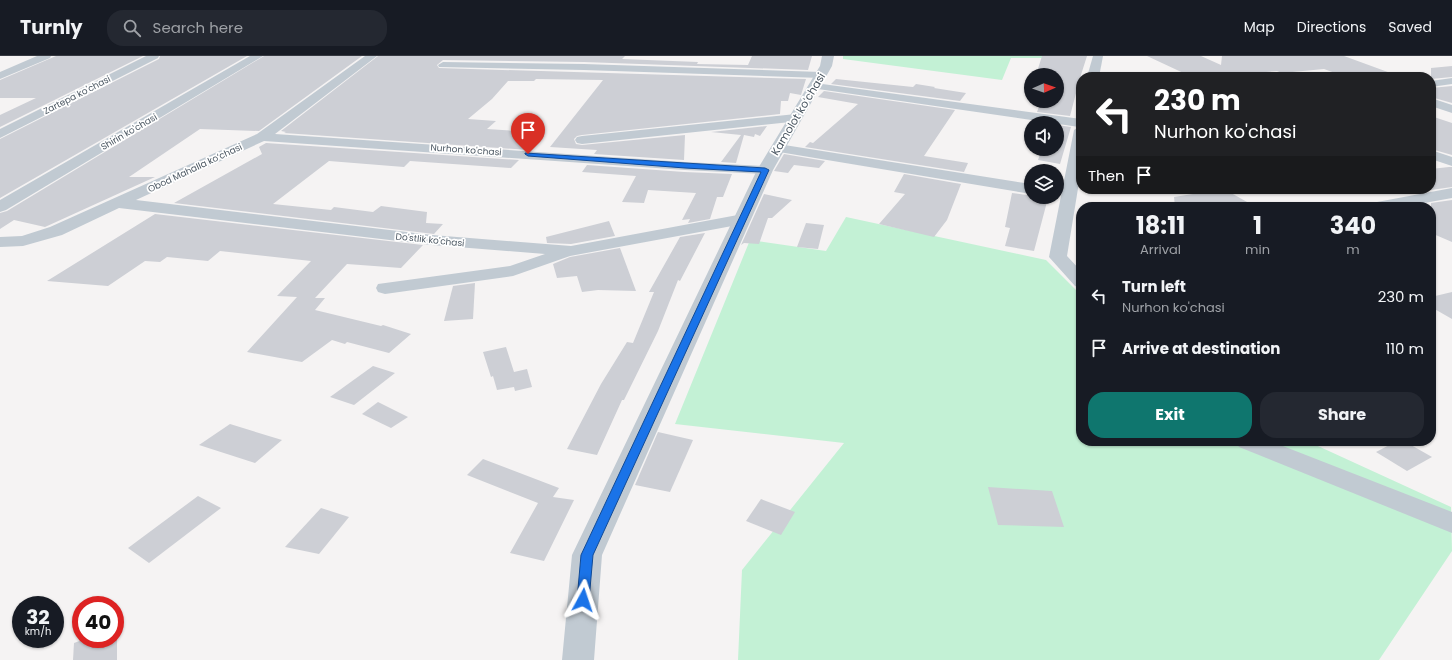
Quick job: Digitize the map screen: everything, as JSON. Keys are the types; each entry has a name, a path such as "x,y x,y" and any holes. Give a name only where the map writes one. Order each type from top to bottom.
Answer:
{"street":[{"path":"0,76 46,56"},
{"name":"Zartepa ko'chasi","path":"0,134 154,56"},
{"name":"Shirin ko'chasi","path":"0,207 258,56"},
{"name":"Obod Mahalla ko‘chasi","path":"0,242 23,241 56,231 262,137 372,56"},
{"path":"1094,72 1098,56"},
{"path":"443,64 821,72 1076,122"},
{"name":"Kamolot koʻchasi","path":"578,660 587,555 765,170 821,72"},
{"path":"1436,84 1452,82"},
{"path":"1436,103 1452,108"},
{"path":"582,140 796,118"},
{"name":"Nurhon ko'chasi","path":"262,137 685,166 765,170"},
{"path":"778,148 1024,188"},
{"path":"1064,190 1076,148"},
{"path":"1436,156 1452,162"},
{"path":"1404,202 1452,193"},
{"name":"Do'stlik ko'chasi","path":"117,204 432,240 571,251 743,219"},
{"path":"1062,204 1058,257 1076,277"},
{"path":"385,288 513,271 571,251"},
{"path":"1063,263 1076,261"},
{"path":"1260,446 1452,523"}],"green space":[{"path":"843,56 1055,56 1056,58 1011,58 1002,80 843,59"},
{"path":"846,217 1046,260 1076,290 1076,446 1318,446 1451,507 1452,551 1379,660 738,660 742,570 844,443 675,424 750,240 826,251"}],"building":[{"path":"56,56 143,56 0,127 0,115 36,98 0,98 0,80"},
{"path":"160,56 247,56 0,198 0,139 159,59"},
{"path":"264,56 362,56 259,131 200,129 129,177 155,177 45,227 14,220 0,229 0,213 7,211"},
{"path":"378,56 625,56 622,59 698,62 697,64 748,65 752,56 812,56 808,70 584,62 443,60 437,65 439,68 806,79 801,95 790,93 788,101 781,101 780,114 582,135 577,136 574,139 576,144 582,145 685,135 684,160 594,154 597,150 550,147 603,80 536,79 534,81 508,81 492,99 468,119 496,121 487,129 544,133 529,150 284,133 286,132 281,131"},
{"path":"1042,56 1087,56 1082,72 1076,72 1076,93 1070,116 1037,112 1038,108 1064,108 1064,68 1038,68"},
{"path":"1147,56 1201,56 1221,65 1222,56 1344,56 1388,72 1332,72 1324,69 1292,72 1181,72"},
{"path":"1452,66 1452,77 1436,79 1436,72 1431,72 1431,68"},
{"path":"836,79 913,87 916,84 966,93 960,101 831,84"},
{"path":"1452,86 1452,103 1436,98 1436,88"},
{"path":"824,91 955,110 924,156 968,163 964,172 805,147 810,142 813,143 858,104 818,97"},
{"path":"1436,118 1452,123 1452,155 1436,150"},
{"path":"767,126 760,136 755,134 754,137 744,135 736,163 721,162 741,135 711,132"},
{"path":"1064,126 1071,127 1064,151"},
{"path":"266,143 519,160 511,168 410,161 404,167 329,161 273,204 331,210 334,207 373,212 381,206 427,212 426,223 443,224 434,234 174,203 262,154 259,147"},
{"path":"784,154 825,161 819,168 794,165 788,173 774,171"},
{"path":"1039,156 1062,156 1060,164 1038,160"},
{"path":"587,165 732,174 723,197 717,197 710,219 688,223 690,219 682,220 696,193 648,190 644,203 622,202 636,176 582,172"},
{"path":"1452,167 1452,187 1436,189 1436,169"},
{"path":"904,174 961,184 947,220 934,237 879,224 905,194 894,192"},
{"path":"1012,193 1024,195 1024,204 1046,204 1034,251 1005,246 1010,228 1005,227"},
{"path":"764,194 792,200 772,218 768,218 759,244 744,243 741,245"},
{"path":"1193,194 1233,194 1247,202 1174,202 1174,197"},
{"path":"1452,200 1452,242 1436,235 1436,202"},
{"path":"155,214 423,245 401,268 347,264 315,298 325,298 315,310 381,326 383,325 411,334 389,353 347,342 345,344 332,340 302,362 247,352 297,297 277,296 311,261 220,251 208,261 167,257 160,262 145,261 108,286 47,281"},
{"path":"609,221 615,236 571,244 547,243 546,237"},
{"path":"806,223 824,225 818,249 797,247"},
{"path":"705,233 680,281 678,280 658,331 624,400 622,400 597,455 567,449 601,384 627,342 633,343 654,292 649,292 680,237"},
{"path":"620,248 636,291 598,290 582,292 577,276 557,278 553,264 570,257"},
{"path":"475,283 473,319 444,321 453,286"},
{"path":"1452,292 1452,319 1436,310 1436,296"},
{"path":"506,347 514,372 527,369 532,387 515,391 514,387 497,390 483,352"},
{"path":"373,366 395,373 354,405 330,397"},
{"path":"378,402 408,417 391,428 362,414"},
{"path":"230,424 282,440 255,463 199,445"},
{"path":"658,432 693,440 670,492 635,485"},
{"path":"1387,446 1413,446 1432,457 1407,471 1376,452"},
{"path":"483,459 559,488 553,497 574,500 544,561 510,553 538,503 467,475"},
{"path":"988,487 1052,491 1064,527 998,525"},
{"path":"198,496 221,508 149,563 128,548"},
{"path":"761,499 795,512 781,535 746,521"},
{"path":"321,508 349,517 319,554 285,547"},
{"path":"74,648 117,648 117,660 73,660"}],"route":[{"path":"528,154 685,166 765,170 587,555 583,600"}]}
